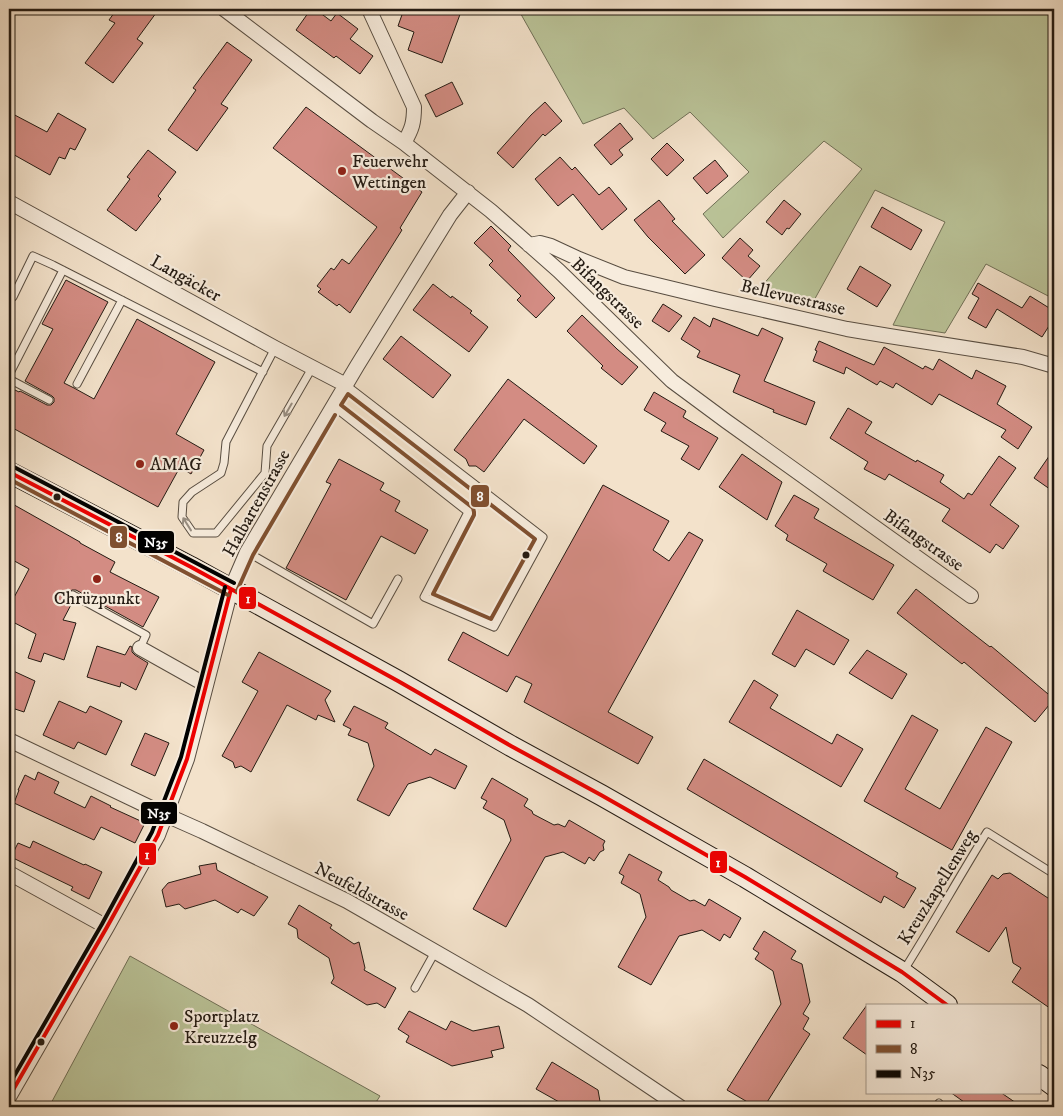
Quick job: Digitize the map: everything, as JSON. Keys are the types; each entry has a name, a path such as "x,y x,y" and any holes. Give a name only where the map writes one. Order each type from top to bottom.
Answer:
{"main road":[{"path":"9,472 232,589 711,857 902,972 946,1004"},
{"path":"1040,1076 1054,1086"}],"street":[{"name":"Bifangstrasse","path":"224,9 468,192 559,271 672,381 971,596"},
{"path":"369,9 414,107 414,121 404,144"},
{"name":"Halbartenstrasse","path":"9,1097 158,835 187,759 232,589 247,552 333,406 450,215 468,192"},
{"name":"Langäcker","path":"9,202 346,385"},
{"name":"Bellevuestrasse","path":"529,245 551,246 624,277 715,299 847,329 1023,357 1054,366"},
{"path":"140,648 206,684"},
{"name":"Neufeldstrasse","path":"9,740 347,901 528,1005 680,1107"},
{"path":"14,879 107,927"}],"lane":[{"path":"9,294 13,297 33,256 263,372"},
{"path":"49,400 9,377 63,270"},
{"path":"77,384 122,300"},
{"path":"276,348 226,442 221,473 192,492 183,502 182,517 193,533 216,534 265,473 267,446 312,368"},
{"path":"333,406 468,512 424,597 494,627 543,537 346,385"},
{"path":"247,552 372,624 398,579"},
{"path":"73,595 146,635 140,648"},
{"name":"Kreuzkapellenweg","path":"902,972 987,832 1054,874"},
{"path":"415,988 435,952"}],"green space":[{"path":"518,9 1054,9 1054,299 986,264 945,333 893,325 945,222 875,190 812,304 756,293 862,169 824,141 723,238 703,214 749,172 690,112 653,139 624,108 583,124"},
{"name":"Sportplatz Kreuzzelg","path":"130,956 380,1096 373,1107 49,1107"}],"building":[{"path":"117,9 159,9 137,39 143,43 113,83 85,63 115,23 109,20"},
{"path":"311,9 315,9 331,21 337,13 358,29 350,39 373,56 360,74 336,56 334,58 296,30"},
{"path":"404,9 462,9 442,63 408,50 414,32 398,26"},
{"path":"227,42 252,60 221,104 228,108 197,151 168,130 196,90 193,88"},
{"path":"452,82 463,104 436,117 425,95"},
{"path":"545,102 562,121 545,136 543,134 513,168 497,153"},
{"path":"306,107 422,192 400,228 402,230 350,313 318,292 321,289 317,286 331,268 334,270 342,259 349,264 377,227 273,148"},
{"path":"9,112 47,132 58,113 86,129 75,150 70,148 65,159 59,157 50,175 9,152"},
{"path":"620,123 633,139 619,150 623,155 611,165 594,145"},
{"path":"667,143 684,160 667,176 651,159"},
{"path":"148,150 176,172 158,196 161,199 136,231 107,210 130,179 127,177"},
{"path":"560,157 572,170 575,167 599,195 609,187 627,209 602,230 573,194 558,206 535,179"},
{"path":"715,160 728,176 707,194 693,178"},
{"path":"659,200 675,219 672,221 705,255 685,274 634,220"},
{"path":"784,200 801,214 782,235 766,222"},
{"path":"882,207 922,230 911,250 871,227"},
{"path":"491,226 511,246 508,250 555,298 536,318 517,300 521,296 489,265 493,261 474,243"},
{"path":"740,238 753,250 748,256 760,266 747,281 722,258"},
{"path":"860,266 891,285 877,307 847,289"},
{"path":"66,280 108,302 64,383 94,399 137,319 215,362 176,434 204,450 191,474 180,467 158,507 9,426 9,387 47,405 51,405 54,402 52,396 25,381 53,329 42,324"},
{"path":"978,283 1022,308 1030,296 1054,311 1054,318 1042,337 997,309 986,328 968,318 979,298 972,294"},
{"path":"433,284 472,311 470,313 488,327 469,352 413,310"},
{"path":"663,304 682,316 669,332 652,321"},
{"path":"582,315 638,367 622,385 601,368 603,366 567,331"},
{"path":"694,317 710,327 713,318 758,336 762,328 783,338 764,381 815,402 806,425 773,412 774,410 733,392 740,375 697,357 700,351 681,339"},
{"path":"401,336 451,375 433,398 383,359"},
{"path":"819,341 874,365 884,347 923,369 925,366 933,370 939,359 972,379 976,370 1006,386 997,404 1032,427 1018,449 1001,437 1006,430 939,394 932,405 896,383 893,388 880,381 877,385 846,367 844,374 813,361"},
{"path":"508,379 597,446 584,464 524,419 484,472 476,466 469,466 466,459 454,450"},
{"path":"654,392 686,411 683,417 718,438 699,470 681,459 689,446 661,431 666,423 644,410"},
{"path":"848,408 872,422 865,433 916,462 917,460 944,475 940,482 964,499 968,493 972,495 999,456 1016,468 990,505 1019,526 1003,549 996,544 990,553 942,521 950,509 889,474 885,480 864,469 868,462 830,438"},
{"path":"1054,449 1054,492 1034,478"},
{"path":"742,454 782,482 767,520 719,487"},
{"path":"339,459 384,483 380,490 400,501 395,511 428,530 415,554 381,536 346,600 286,568 331,484 326,482"},
{"path":"603,485 669,521 653,550 669,561 689,532 703,540 608,712 653,737 638,764 524,702 532,684 516,676 507,692 448,660 463,632 508,656"},
{"path":"794,495 819,509 814,518 894,565 873,600 823,571 827,564 786,540 788,535 775,526"},
{"path":"9,502 115,562 110,572 159,597 143,627 76,590 72,590 68,596 73,601 63,620 76,623 64,660 44,653 41,662 28,658 36,634 9,620 9,607 29,569 9,558"},
{"path":"916,589 991,646 1054,699 1035,722 964,662 962,664 897,613"},
{"path":"797,610 849,640 834,665 806,649 795,667 772,654"},
{"path":"97,646 125,655 130,646 135,655 148,663 136,690 121,682 120,687 87,677"},
{"path":"867,650 907,674 892,699 849,673"},
{"path":"259,652 331,691 325,700 335,722 318,715 316,720 287,705 251,772 241,766 235,768 233,762 222,756 258,691 242,682"},
{"path":"9,669 35,681 24,712 9,707"},
{"path":"754,680 778,695 770,708 832,744 837,734 863,749 841,787 729,722"},
{"path":"59,701 86,713 90,706 122,721 106,755 78,742 74,749 43,735"},
{"path":"354,706 388,723 385,728 431,755 435,749 467,766 455,789 430,777 408,784 389,816 357,800 374,766 368,743 348,735 351,729 343,725"},
{"path":"912,715 938,730 905,789 940,809 986,727 1012,742 952,850 864,801"},
{"path":"145,733 169,743 155,776 131,765"},
{"path":"704,759 898,873 896,877 916,888 904,908 884,896 881,903 687,789"},
{"path":"38,772 59,782 54,793 85,808 91,796 145,823 135,843 101,827 94,840 14,803 25,775 35,780"},
{"path":"492,778 528,799 524,806 532,811 533,814 554,825 558,824 565,827 569,820 605,841 603,845 604,850 600,852 594,861 589,857 585,864 563,852 545,857 506,927 473,909 511,840 504,820 483,808 487,801 481,798"},
{"path":"33,841 102,872 89,899 71,890 73,887 11,857 18,843 30,848"},
{"path":"629,854 662,872 658,880 690,901 694,900 705,906 709,899 741,918 730,938 724,934 720,941 702,930 679,936 651,985 618,967 646,917 640,894 621,883 624,876 619,873"},
{"path":"216,863 217,870 268,897 254,916 241,909 238,913 215,900 185,909 179,904 166,907 162,890 168,883 201,874 199,866"},
{"path":"1010,873 1054,902 1054,1011 1012,982 1021,968 1013,963 1006,927 989,952 956,932 992,875 998,879 1003,874"},
{"path":"299,905 332,925 330,928 354,944 359,942 364,970 396,988 385,1008 377,1003 367,1005 331,983 334,978 329,958 298,938 297,929 288,924"},
{"path":"764,931 796,951 791,959 802,964 810,1002 803,1014 809,1018 803,1029 810,1034 764,1107 756,1107 727,1090 781,1004 773,971 755,959 759,953 753,949"},
{"path":"866,1006 866,1054 843,1038"},
{"path":"409,1011 446,1030 451,1021 473,1031 499,1026 504,1048 491,1051 493,1057 452,1066 406,1042 409,1036 398,1029"},
{"path":"552,1062 598,1090 601,1107 568,1107 536,1089"},
{"path":"953,1094 1003,1094 1022,1107 971,1107"}],"transit line":[{"name":"8","path":"348,394 535,539 491,619 433,594 474,515 473,508 341,405 348,394"},
{"name":"8","path":"237,591 253,555 335,415"},
{"name":"N35","path":"12,466 234,583"},
{"name":"1","path":"9,472 191,567 601,795 745,877 902,972 946,1004"},
{"name":"8","path":"9,479 228,595"},
{"name":"N35","path":"9,1085 102,924 152,832 181,757 225,587"},
{"name":"1","path":"9,1097 158,835 187,759 231,589"}],"place":[{"name":"Feuerwehr Wettingen","path":"342,171"},
{"name":"AMAG","path":"140,464"},
{"name":"Chrüzpunkt","path":"97,579"},
{"name":"Sportplatz Kreuzzelg","path":"174,1026"}]}
